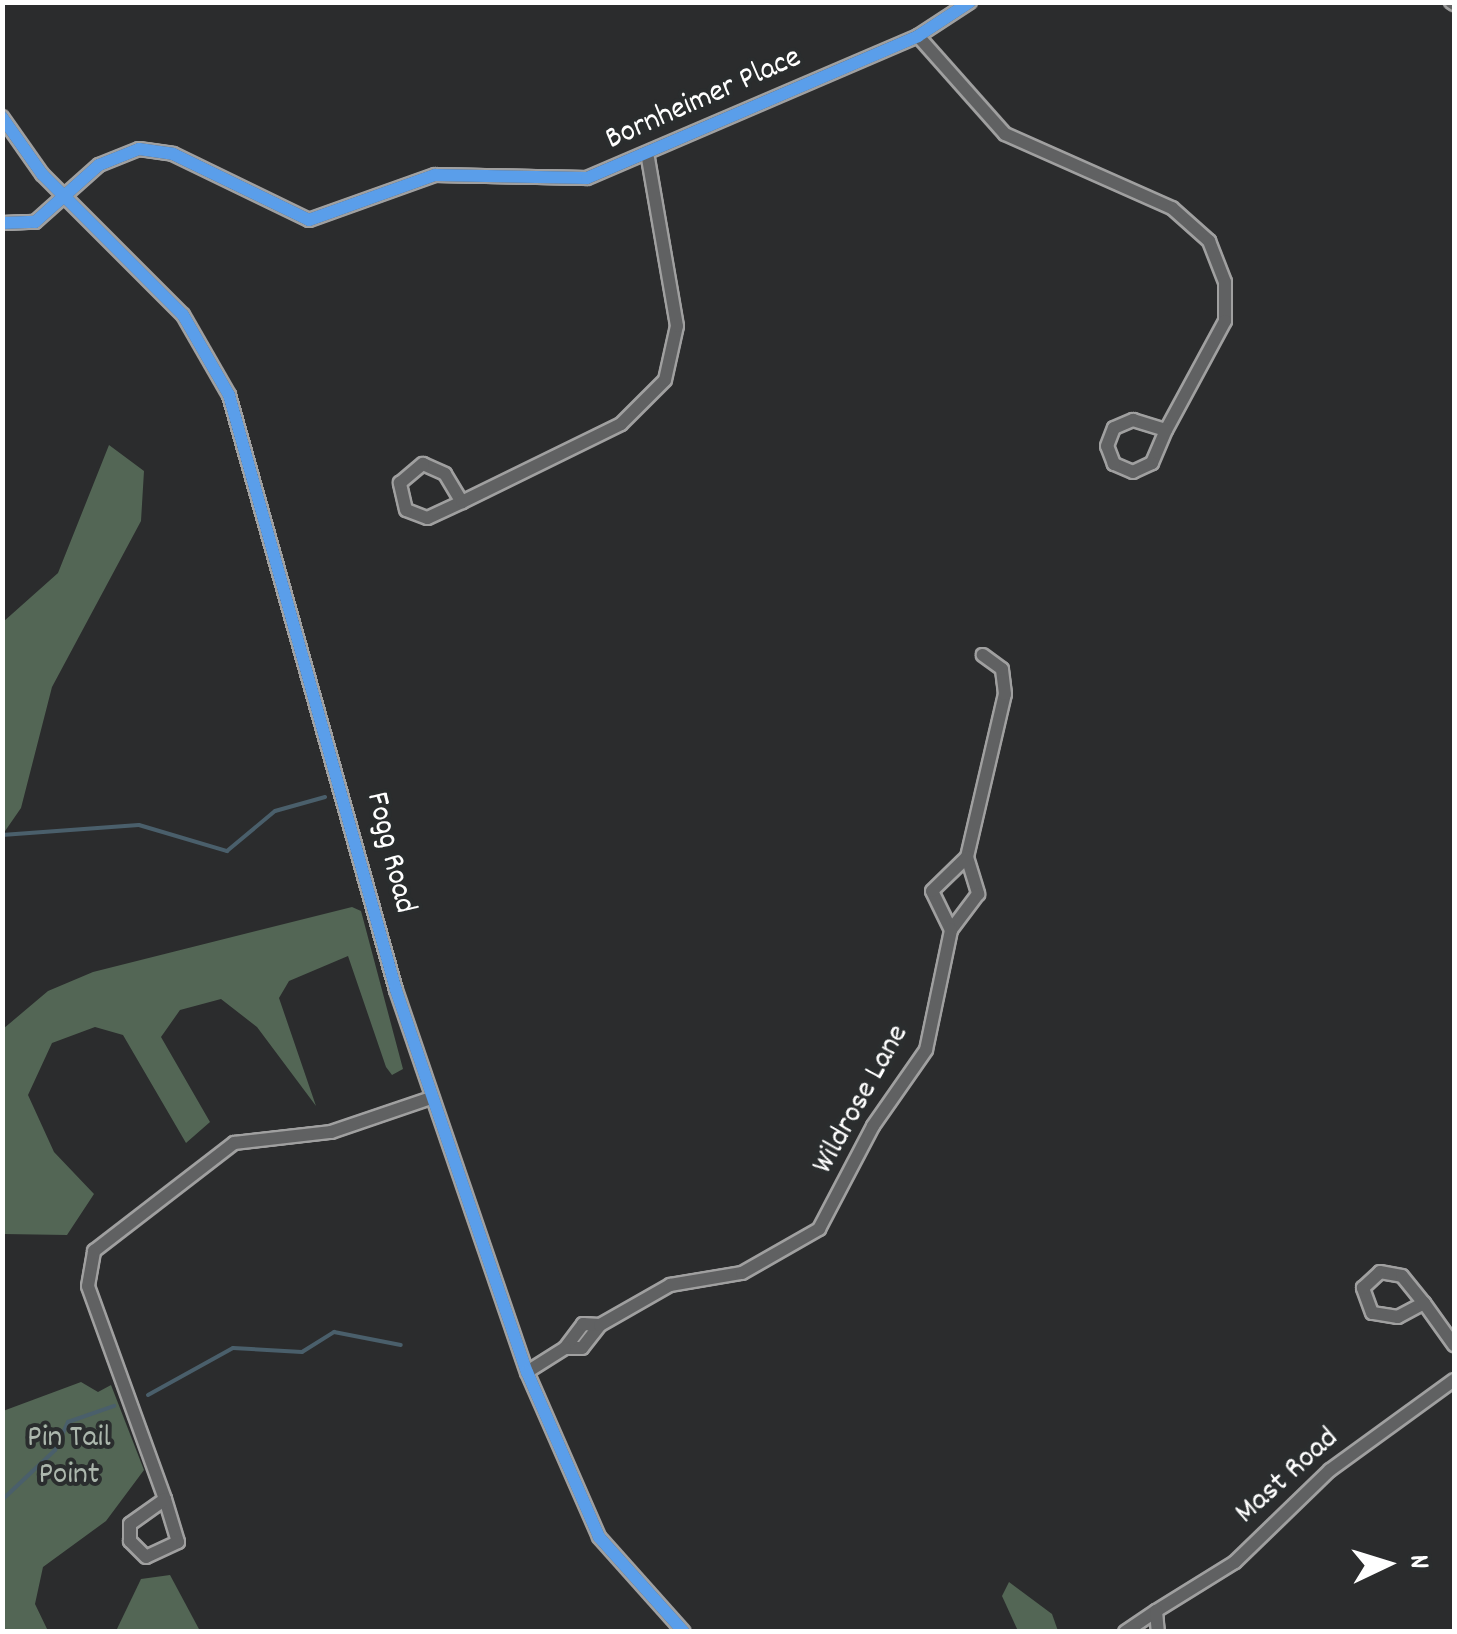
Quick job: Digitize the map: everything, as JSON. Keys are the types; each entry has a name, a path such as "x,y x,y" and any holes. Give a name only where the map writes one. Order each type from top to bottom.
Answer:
{"street":[{"name":"Bornheimer Place","path":"2,223 35,222 99,164 139,150 174,154 308,220 421,177 559,181 648,158 918,36 970,2"},
{"path":"918,36 1004,134 1172,208 1209,240 1226,282 1225,321 1146,469 1125,470 1109,456 1109,436 1124,421 1166,430"},
{"name":"Fogg Road","path":"2,117 64,197 172,302 229,395 431,1098 527,1372 599,1536 684,1632"},
{"path":"462,502 432,466 415,465 400,483 402,506 416,517 462,502 621,424 665,380 677,326 648,158"},
{"name":"Wildrose Lane","path":"527,1372 565,1348 573,1331 600,1325 670,1285 742,1273 819,1229 872,1126 926,1050 951,930 976,901 967,857 1005,694 1002,669 983,655"},
{"name":"Wildrose Lane","path":"951,930 932,891 967,857"},
{"path":"166,1499 130,1524 130,1541 146,1557 178,1542 166,1499 91,1297 94,1251 234,1143 330,1132 431,1098"},
{"path":"1424,1303 1383,1316 1366,1306 1363,1288 1375,1274 1395,1272 1424,1303 1454,1344"},
{"name":"Mast Road","path":"1125,1632 1235,1562 1330,1470 1454,1380"},
{"path":"1156,1611 1158,1632"}],"green space":[{"path":"109,445 144,471 141,521 52,687 21,808 3,834 3,622 58,573"},
{"path":"352,907 361,911 403,1069 392,1075 386,1067 348,956 289,981 279,998 316,1106 257,1027 221,999 180,1010 161,1037 210,1122 186,1143 123,1035 95,1027 52,1043 28,1095 54,1152 94,1194 67,1235 3,1234 3,1029 48,991 93,972"},
{"name":"Pin Tail Point","path":"81,1382 98,1392 111,1385 144,1470 106,1521 43,1567 35,1604 48,1631 3,1631 3,1411"},
{"path":"170,1575 200,1631 116,1631 141,1579"},
{"path":"1009,1582 1052,1614 1058,1631 1018,1631 1002,1596"}],"waterway":[{"path":"2,835 139,825 227,851 275,811 325,797"},
{"path":"148,1395 233,1348 302,1352 334,1332 401,1345"},
{"path":"2,1500 55,1450 68,1422 114,1406"}],"cycle path":[{"path":"2,223 35,222 99,165 139,149 173,154 309,220 435,175 587,178 918,36 970,2"},
{"path":"2,117 42,174 183,315 229,395 396,990 527,1372 599,1537 684,1632"}]}
